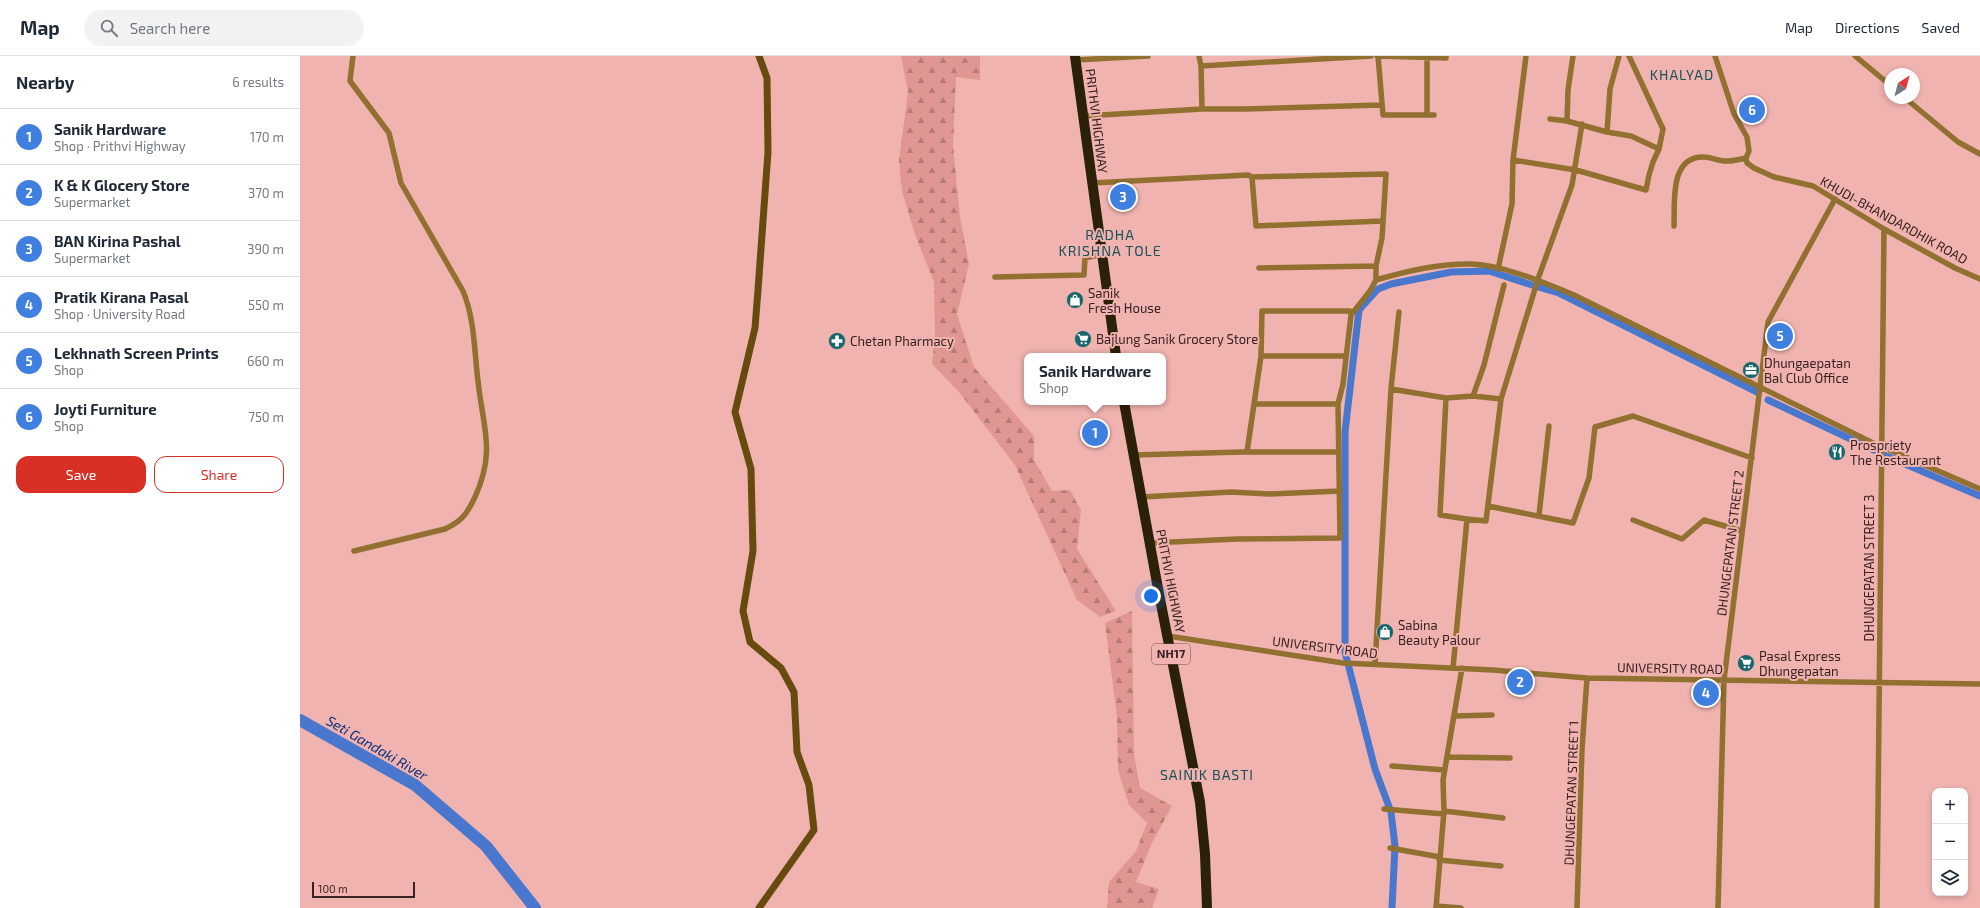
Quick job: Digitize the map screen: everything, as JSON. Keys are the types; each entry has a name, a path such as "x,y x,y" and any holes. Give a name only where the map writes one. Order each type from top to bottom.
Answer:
{"highway":[{"name":"PRITHVI HIGHWAY","path":"1075,58 1116,353"},
{"name":"PRITHVI HIGHWAY","path":"1125,405 1200,802 1205,854 1207,908"}],"street":[{"path":"353,56 350,81 389,133 400,183 463,291 468,303 473,330 478,382 487,432 487,464 468,512 458,523 445,529 354,551"},
{"path":"759,56 767,78 768,152 755,328 735,412 751,469 753,551 743,611 750,642 781,668 794,692 797,752 810,786 814,830 759,908"},
{"path":"1075,58 1148,56"},
{"path":"1199,56 1201,66 1202,109"},
{"path":"1201,66 1371,56"},
{"path":"1434,115 1383,115 1377,56 1427,56 1446,58 1446,56"},
{"path":"1427,56 1427,115"},
{"path":"1498,269 1512,204 1513,160 1526,56"},
{"path":"1567,121 1568,90 1573,56"},
{"path":"1607,132 1610,89 1619,56"},
{"path":"1513,160 1576,170 1646,190 1653,162 1659,149 1663,129 1628,56"},
{"path":"1674,226 1675,186 1682,166 1692,159 1704,157 1729,161 1746,158 1749,151 1748,137 1734,114 1715,56"},
{"path":"1855,56 1884,80"},
{"path":"1912,104 1958,142 1980,154"},
{"path":"1084,116 1202,109 1381,105"},
{"path":"1550,119 1582,124 1607,132 1631,136 1659,149"},
{"path":"1446,398 1440,515 1486,521 1501,399 1538,280 1572,185 1576,170 1582,124"},
{"name":"KHUDI-BHANDARDHIK ROAD","path":"1746,158 1747,163 1754,168 1774,177 1813,186 1884,229 1980,280"},
{"path":"1092,183 1248,175 1252,177 1386,174 1382,238 1376,266 1376,280 1370,291 1351,315 1345,356 1343,384 1338,404 1340,538 1237,539 1150,543"},
{"path":"1252,177 1256,226 1383,221"},
{"name":"DHUNGEPATAN STREET 2","path":"1718,908 1724,680 1768,322 1835,199"},
{"name":"DHUNGEPATAN STREET 3","path":"1877,908 1880,682 1880,456 1882,447 1884,229"},
{"path":"995,277 1084,275 1085,258 1102,254"},
{"path":"1376,280 1441,266 1473,264 1538,280 1574,294 1882,447 1980,489"},
{"path":"1259,268 1376,266"},
{"path":"1473,396 1484,365 1504,285"},
{"path":"1247,452 1261,356 1262,311 1347,311 1350,312 1351,315"},
{"path":"1375,664 1391,389 1399,312"},
{"path":"1261,356 1345,356"},
{"path":"1391,389 1446,398 1473,396 1501,399"},
{"path":"1254,404 1338,404"},
{"path":"1488,506 1573,523 1589,478 1595,427 1633,416 1752,458"},
{"path":"1539,516 1549,426"},
{"path":"1134,455 1247,452 1339,452"},
{"path":"1142,497 1231,492 1269,494 1340,491"},
{"path":"1453,668 1466,519"},
{"path":"1633,520 1682,538 1704,520 1742,531"},
{"name":"UNIVERSITY ROAD","path":"1168,636 1343,663 1462,668 1587,678 1980,684"},
{"path":"1461,908 1436,907 1444,812 1443,780 1462,668"},
{"name":"DHUNGEPATAN STREET 1","path":"1577,908 1582,749 1587,678"},
{"path":"1455,716 1492,715"},
{"path":"1448,757 1510,758"},
{"path":"1392,766 1445,770"},
{"path":"1384,809 1444,812 1503,818"},
{"path":"1390,848 1439,858 1501,866"}],"green space":[{"path":"901,56 980,56 980,80 956,77 953,145 960,217 969,264 957,314 974,367 1034,436 1034,460 1052,491 1070,490 1081,510 1077,549 1116,611 1100,617 1077,600 1015,465 959,392 932,364 935,334 934,282 915,235 902,191 899,160 908,92"},
{"path":"1132,611 1134,754 1140,788 1172,806 1152,843 1136,882 1159,889 1152,908 1107,908 1109,882 1136,851 1147,823 1129,805 1118,770 1117,717 1105,623"}],"waterway":[{"path":"1392,908 1395,846 1391,812 1375,769 1345,652 1345,432 1359,310 1378,289 1391,284 1451,272 1489,271 1532,285"},
{"path":"1538,287 1559,293 1757,392"},
{"path":"1768,400 1878,452"},
{"path":"1884,455 1980,496"},
{"name":"Seti Gandaki River","path":"300,720 415,785 486,846 535,908"}],"place":[{"name":"Joyti Furniture","path":"1752,110"},
{"name":"BAN Kirina Pashal","path":"1123,197"},
{"name":"Sanik Fresh House","path":"1075,300"},
{"name":"Lekhnath Screen Prints","path":"1780,336"},
{"name":"Bajlung Sanik Grocery Store","path":"1083,339"},
{"name":"Chetan Pharmacy","path":"837,341"},
{"name":"Dhungaepatan Bal Club Office","path":"1751,370"},
{"name":"Sanik Hardware","path":"1095,433"},
{"name":"Prospriety The Restaurant","path":"1837,452"},
{"name":"Sabina Beauty Palour","path":"1385,632"},
{"name":"Pasal Express Dhungepatan","path":"1746,663"},
{"name":"K & K Glocery Store","path":"1520,682"},
{"name":"Pratik Kirana Pasal","path":"1706,693"}],"district":[{"name":"KHALYAD","path":"1682,75"},
{"name":"RADHA KRISHNA TOLE","path":"1110,244"},
{"name":"SAINIK BASTI","path":"1207,775"}]}
